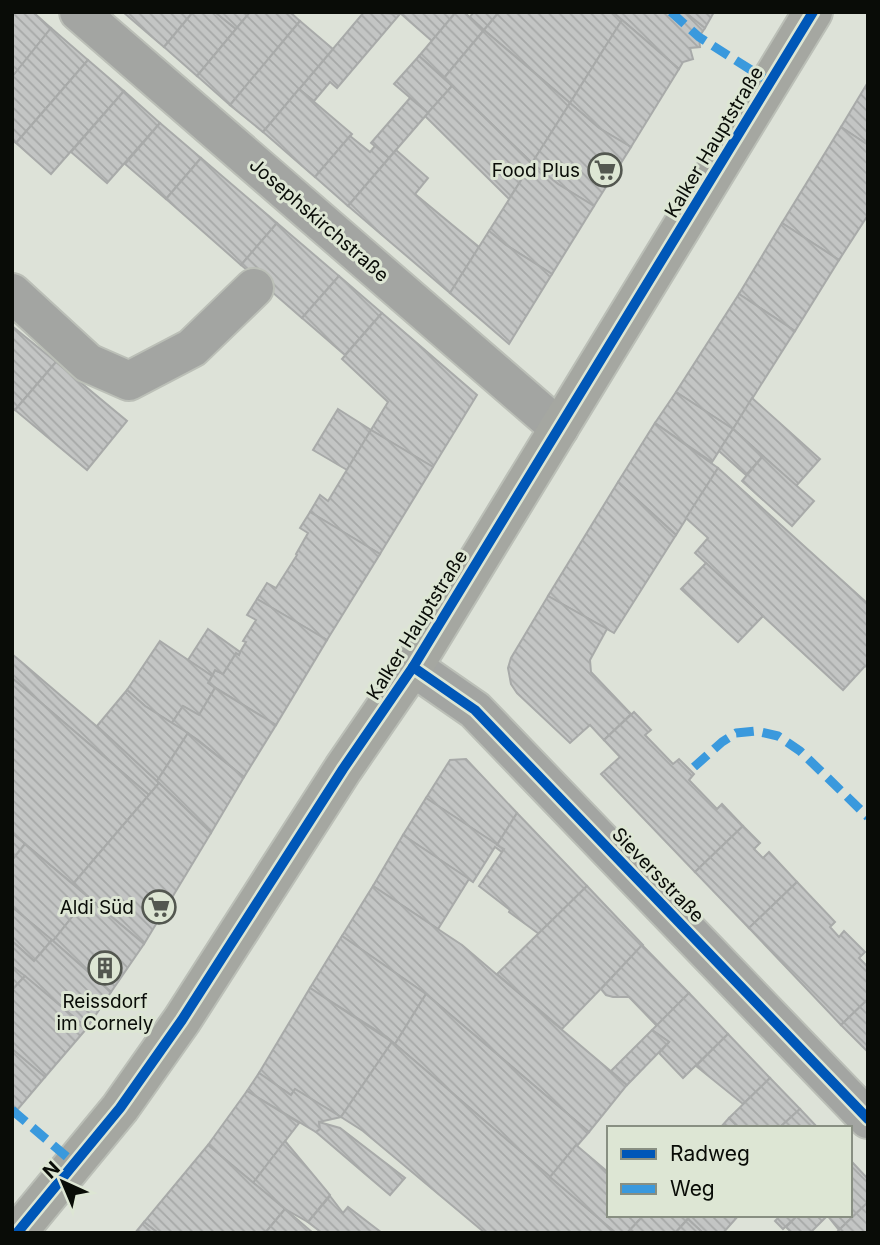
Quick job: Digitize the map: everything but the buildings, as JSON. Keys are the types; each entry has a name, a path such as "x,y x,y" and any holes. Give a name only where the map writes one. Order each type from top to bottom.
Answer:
{"main road":[{"name":"Kalker Hauptstraße","path":"18,1233 120,1108 182,1020 343,769 413,667 813,12"}],"street":[{"name":"Josephskirchstraße","path":"79,12 559,428"},
{"path":"12,293 88,363 128,381 192,348 254,288"},
{"name":"Sieversstraße","path":"413,667 475,710 868,1119"}],"marked path":[{"path":"671,12 699,37 770,82"},
{"path":"694,767 736,733 756,731 778,736 800,751 868,817"},
{"path":"12,1110 74,1163"}],"cycle path":[{"path":"17,1233 120,1108 182,1020 343,769 413,667 813,12"},
{"path":"413,667 475,710 868,1119"}],"place":[{"name":"Food Plus","path":"605,170"},
{"name":"Aldi Süd","path":"159,907"},
{"name":"Reissdorf im Cornely","path":"105,968"}]}
